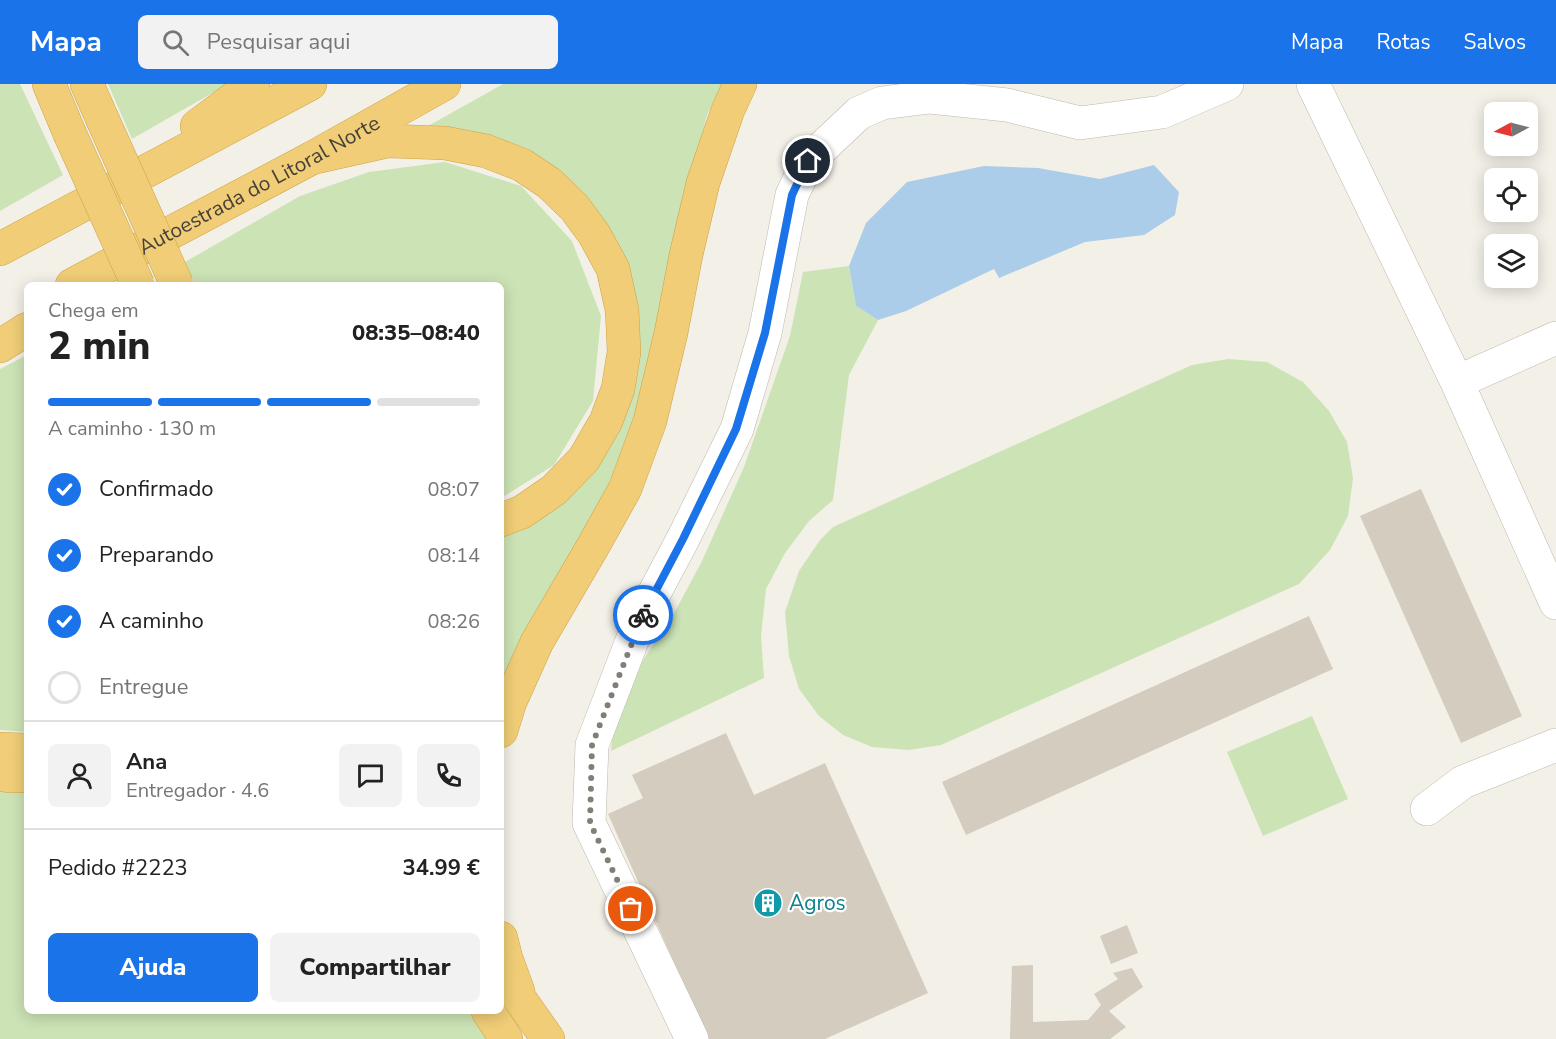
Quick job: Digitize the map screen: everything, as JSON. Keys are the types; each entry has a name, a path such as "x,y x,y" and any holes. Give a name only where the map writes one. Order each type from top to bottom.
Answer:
{"highway":[{"path":"49,84 137,282"},
{"path":"87,84 176,282"},
{"path":"111,191 253,84"},
{"path":"4,247 310,84"},
{"name":"Autoestrada do Litoral Norte","path":"78,282 312,158 444,84"},
{"path":"504,721 510,702 537,642 625,489 650,421 703,183 728,110 740,84"},
{"path":"312,158 388,141 445,143 486,151 522,165 549,183 574,207 588,225 613,269 622,310 624,352 618,389 606,422 584,459 554,490 522,512 504,519"},
{"path":"94,282 142,247"},
{"path":"0,323 24,311"},
{"path":"0,346 24,331"},
{"path":"0,748 24,750"},
{"path":"0,774 24,776"},
{"path":"504,950 523,1004"},
{"path":"504,976 548,1039"},
{"path":"490,1014 506,1039"}],"street":[{"path":"692,1039 590,823 592,745 640,620 683,539 736,429 765,333 792,195 808,161 860,112 882,103 930,97 1007,105 1080,123 1162,112 1227,84"},
{"path":"1314,84 1457,381 1556,603"},
{"path":"1457,381 1556,338"},
{"path":"1427,809 1463,782 1556,745"}],"green space":[{"path":"0,84 20,84 63,175 0,211"},
{"path":"108,84 228,84 132,139"},
{"path":"503,84 722,84 707,115 678,230 651,378 622,463 573,559 507,668 504,678 504,534 602,455 613,246 477,135 428,126"},
{"path":"445,162 521,186 572,241 601,316 593,401 554,465 504,496 504,282 194,282 185,262 300,196 369,172"},
{"path":"849,266 856,306 878,320 849,375 833,500 809,521 785,553 766,589 761,636 764,678 611,751 614,717 636,670 671,619 702,561 744,467 790,336 803,272"},
{"path":"24,357 24,732 0,730 0,369"},
{"path":"1228,359 1267,362 1303,382 1329,411 1347,442 1353,478 1348,516 1330,550 1299,584 941,745 909,750 872,747 843,735 819,716 799,689 789,656 785,612 799,571 820,540 833,527 1192,365"},
{"path":"1312,716 1348,799 1263,836 1227,752"},
{"path":"0,789 24,791 24,1014 473,1014 490,1039 0,1039"}],"water":[{"path":"1154,165 1179,192 1175,215 1144,235 1085,242 999,278 994,269 906,311 878,320 856,306 849,266 866,223 907,182 984,166 1038,168 1100,179"}],"building":[{"path":"1421,489 1522,716 1461,743 1360,516"},
{"path":"1309,616 1333,669 966,835 942,782"},
{"name":"Agros","path":"726,733 754,795 825,763 928,993 825,1039 708,1039 608,814 643,798 632,775"},
{"path":"1127,925 1138,953 1111,964 1100,936"},
{"path":"1033,965 1033,1022 1088,1020 1101,1005 1094,994 1118,979 1113,973 1132,968 1143,987 1109,1011 1126,1027 1110,1039 1010,1039 1012,966"}],"way so far":[{"path":"631,909 590,823 592,745 643,615"}],"place":[{"name":"Agros","path":"768,903"}],"route":[{"path":"643,615 736,429 765,333 792,195 808,161"}]}
